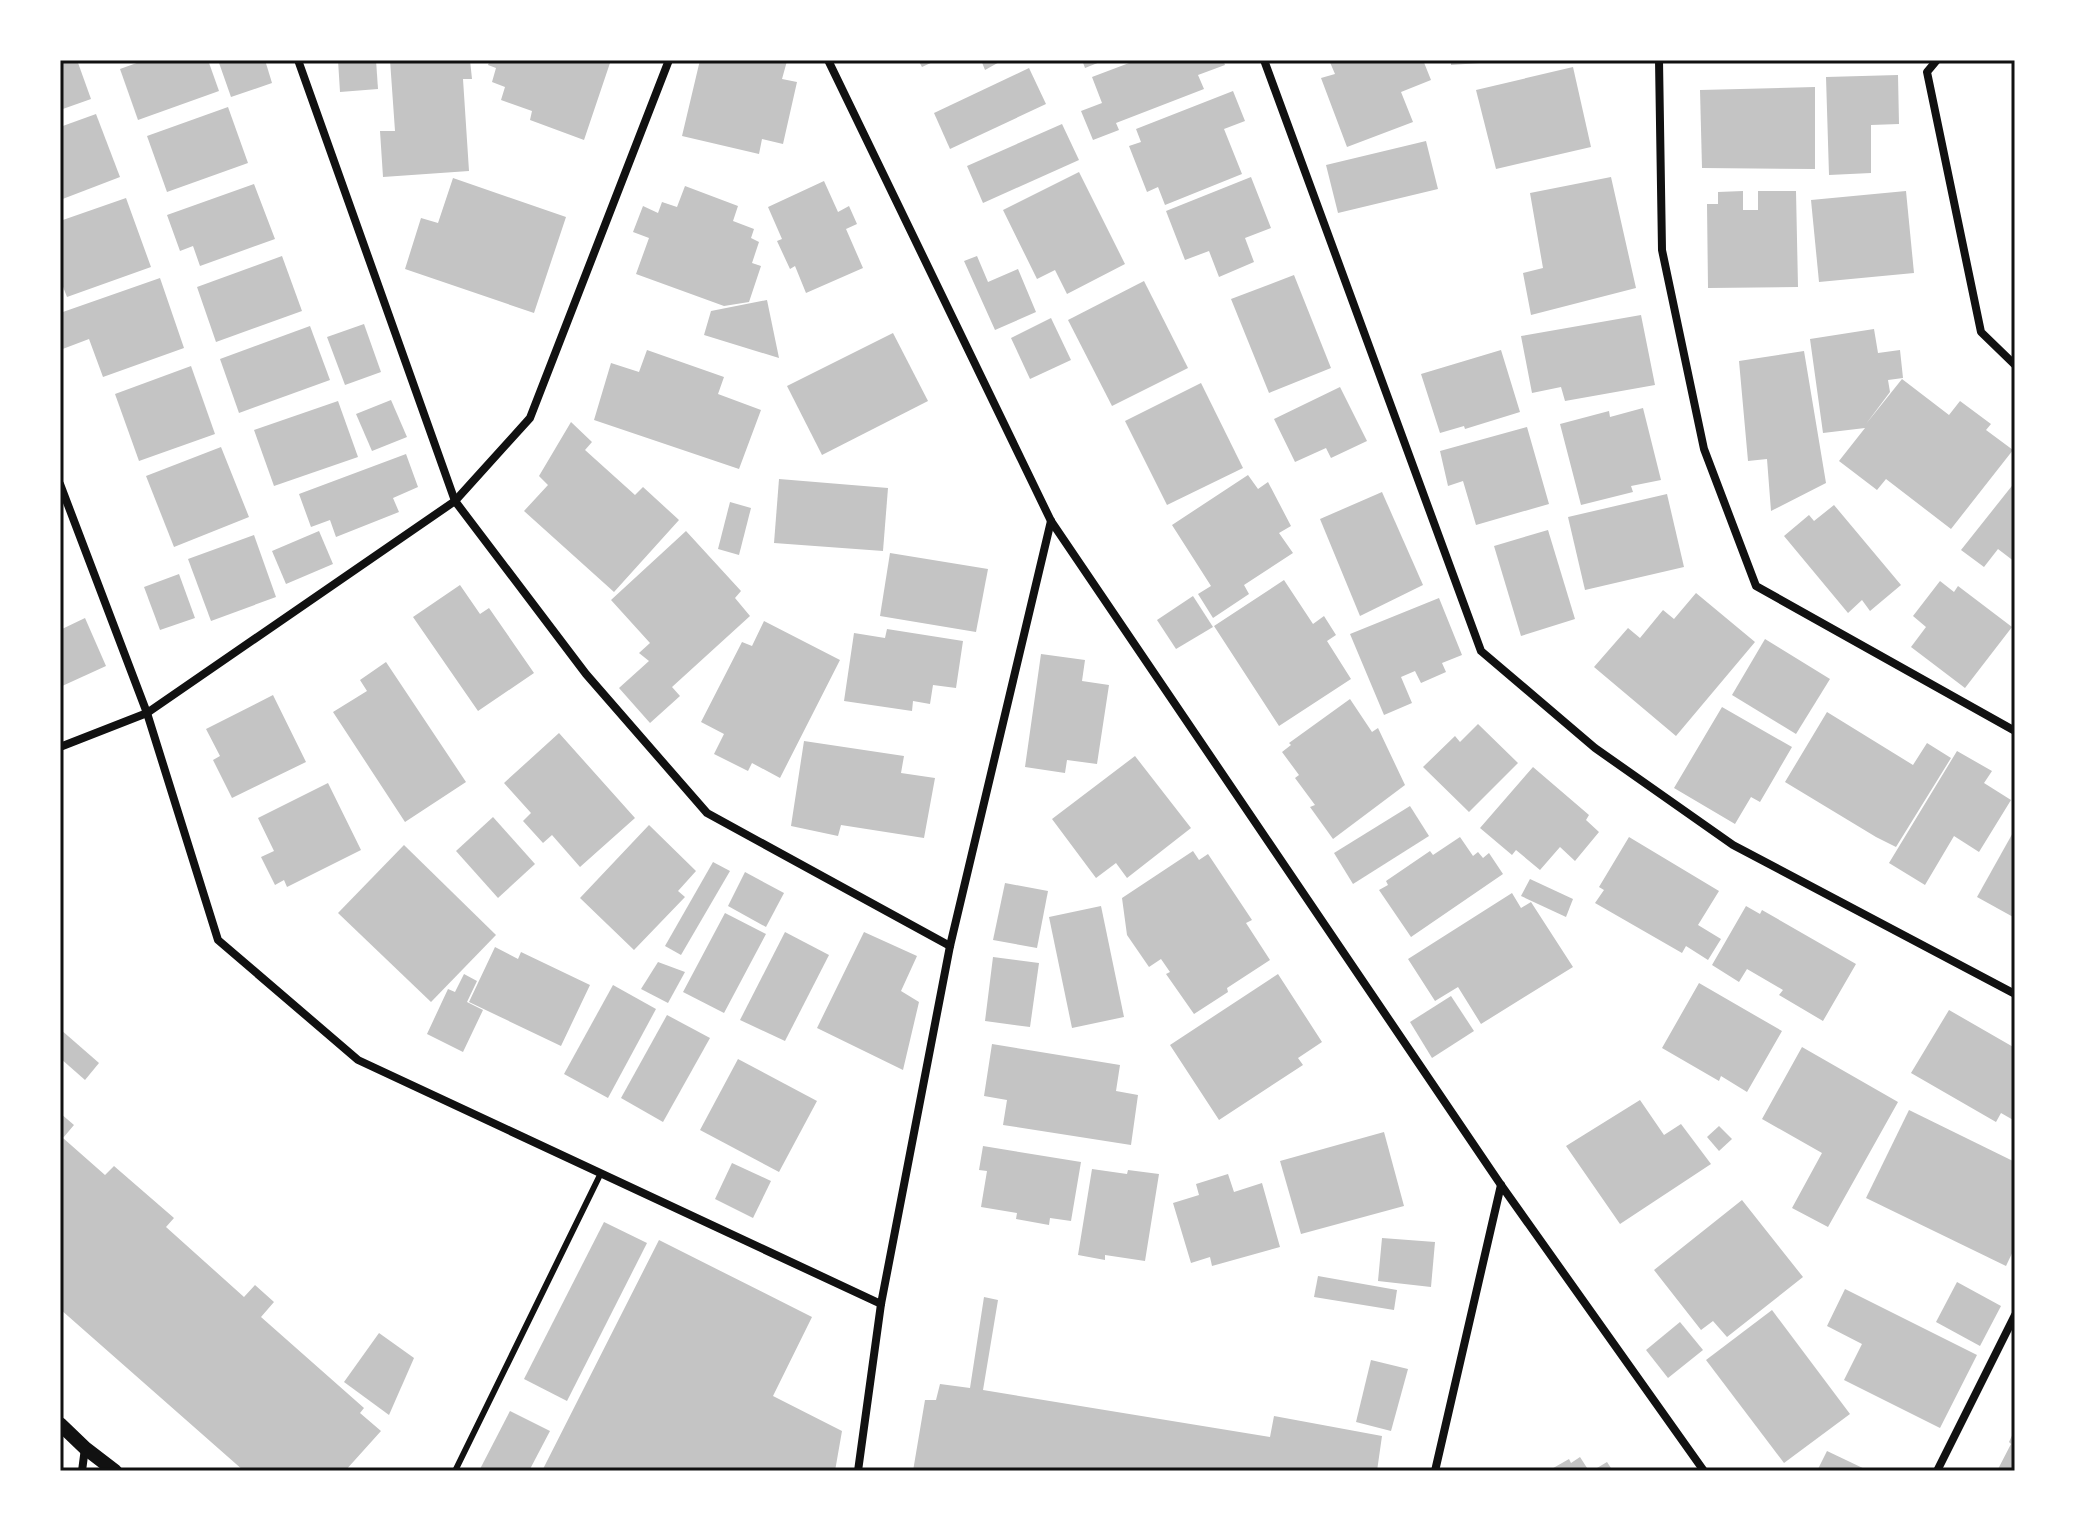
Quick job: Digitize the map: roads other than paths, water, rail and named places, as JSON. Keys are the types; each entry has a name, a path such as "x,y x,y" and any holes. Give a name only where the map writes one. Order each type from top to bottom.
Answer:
{"street":[{"path":"298,60 455,501 586,674 707,813 950,946"},
{"path":"60,747 147,713 455,501 530,418 669,60"},
{"path":"828,60 1051,521 1501,1185 1704,1471"},
{"path":"1264,60 1481,651 1595,748 1733,845 2015,994"},
{"path":"1659,60 1662,250 1704,449 1756,586 2015,731"},
{"path":"1937,60 1927,72 1981,332 2015,365"},
{"path":"60,484 147,713 218,940 358,1060 881,1304"},
{"path":"858,1471 881,1304 950,946 1051,521"},
{"path":"1435,1471 1501,1185"},
{"path":"1937,1471 2015,1315"},
{"path":"60,1424 115,1471"},
{"path":"82,1471 85,1448"}],"lane":[{"path":"455,1471 600,1175"}]}
